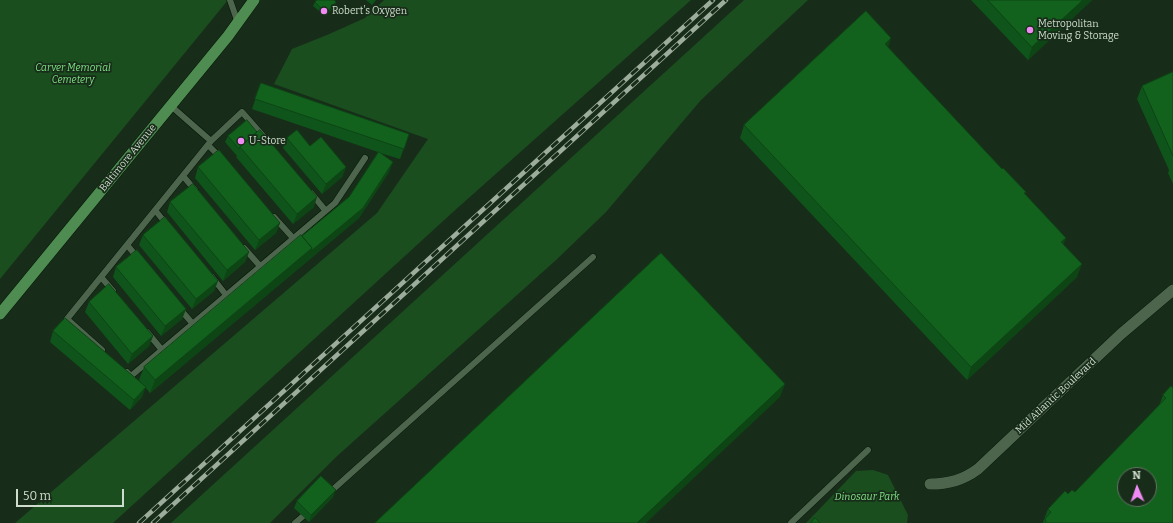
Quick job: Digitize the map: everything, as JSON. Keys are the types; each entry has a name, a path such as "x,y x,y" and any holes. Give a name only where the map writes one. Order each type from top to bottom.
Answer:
{"main road":[{"name":"Baltimore Avenue","path":"0,314 171,106 238,23 254,0"}],"street":[{"name":"Mid Atlantic Boulevard","path":"930,484 943,484 957,481 967,477 978,469 1121,334 1173,290"}],"lane":[{"path":"230,0 238,23"},
{"path":"171,106 210,143 224,162"},
{"path":"108,355 67,319 210,143 242,112 266,141"},
{"path":"119,366 131,376 162,350 326,210 334,202 365,158"},
{"path":"183,176 198,194"},
{"path":"306,187 326,210"},
{"path":"155,210 170,228"},
{"path":"272,214 293,238"},
{"path":"239,242 260,266"},
{"path":"127,245 142,263"},
{"path":"325,496 593,257"},
{"path":"206,270 226,295"},
{"path":"101,277 116,295"},
{"path":"177,305 192,324"},
{"path":"142,326 162,350"},
{"path":"791,523 868,450"},
{"path":"295,523 313,507"}],"green space":[{"name":"Carver Memorial Cemetery","path":"0,0 228,0 0,279"},
{"path":"384,0 691,0 453,212 113,523 15,523 377,213 428,139 274,84 292,49 365,18"},
{"path":"744,0 808,0 701,100 606,212 555,261 336,457 270,523 171,523"},
{"name":"Dinosaur Park","path":"873,470 888,475 908,515 907,523 806,523 856,471"}],"building":[{"name":"Robert's Oxygen","path":"317,0 334,0 336,2 326,13 315,2"},
{"name":"Metropolitan Moving & Storage","path":"988,0 1083,0 1032,47"},
{"path":"866,11 891,38 885,44 1002,169 1003,168 1026,192 1024,193 1066,238 1061,242 1082,264 971,367 744,125"},
{"path":"1173,72 1173,156 1142,86"},
{"path":"261,83 409,134 404,149 255,99"},
{"path":"247,120 257,132 239,149 228,136"},
{"path":"260,130 317,197 297,214 240,147"},
{"path":"297,130 310,146 321,137 346,167 326,184 287,138"},
{"path":"219,150 280,223 259,240 198,167"},
{"path":"379,152 393,162 363,208 311,251 312,248 302,236 349,197"},
{"path":"193,184 249,252 227,270 170,202"},
{"path":"165,217 218,281 196,299 143,235"},
{"path":"301,235 312,248 155,380 144,367"},
{"path":"137,250 186,309 165,326 116,267"},
{"path":"661,253 785,384 637,523 375,523"},
{"path":"109,284 153,336 132,354 89,302"},
{"path":"65,318 146,387 134,400 53,331"},
{"path":"1171,386 1173,388 1173,523 1045,523 1045,519 1051,512 1048,509 1065,491 1068,494 1072,490 1075,492 1166,398 1163,395"},
{"path":"321,476 336,490 311,515 297,501"},
{"path":"815,518 820,523 811,523"}],"railway":[{"path":"139,523 713,0"},
{"path":"153,523 726,0"}],"place":[{"name":"Robert's Oxygen","path":"324,11"},
{"name":"Metropolitan Moving & Storage","path":"1030,30"},
{"name":"U-Store","path":"241,141"}]}
